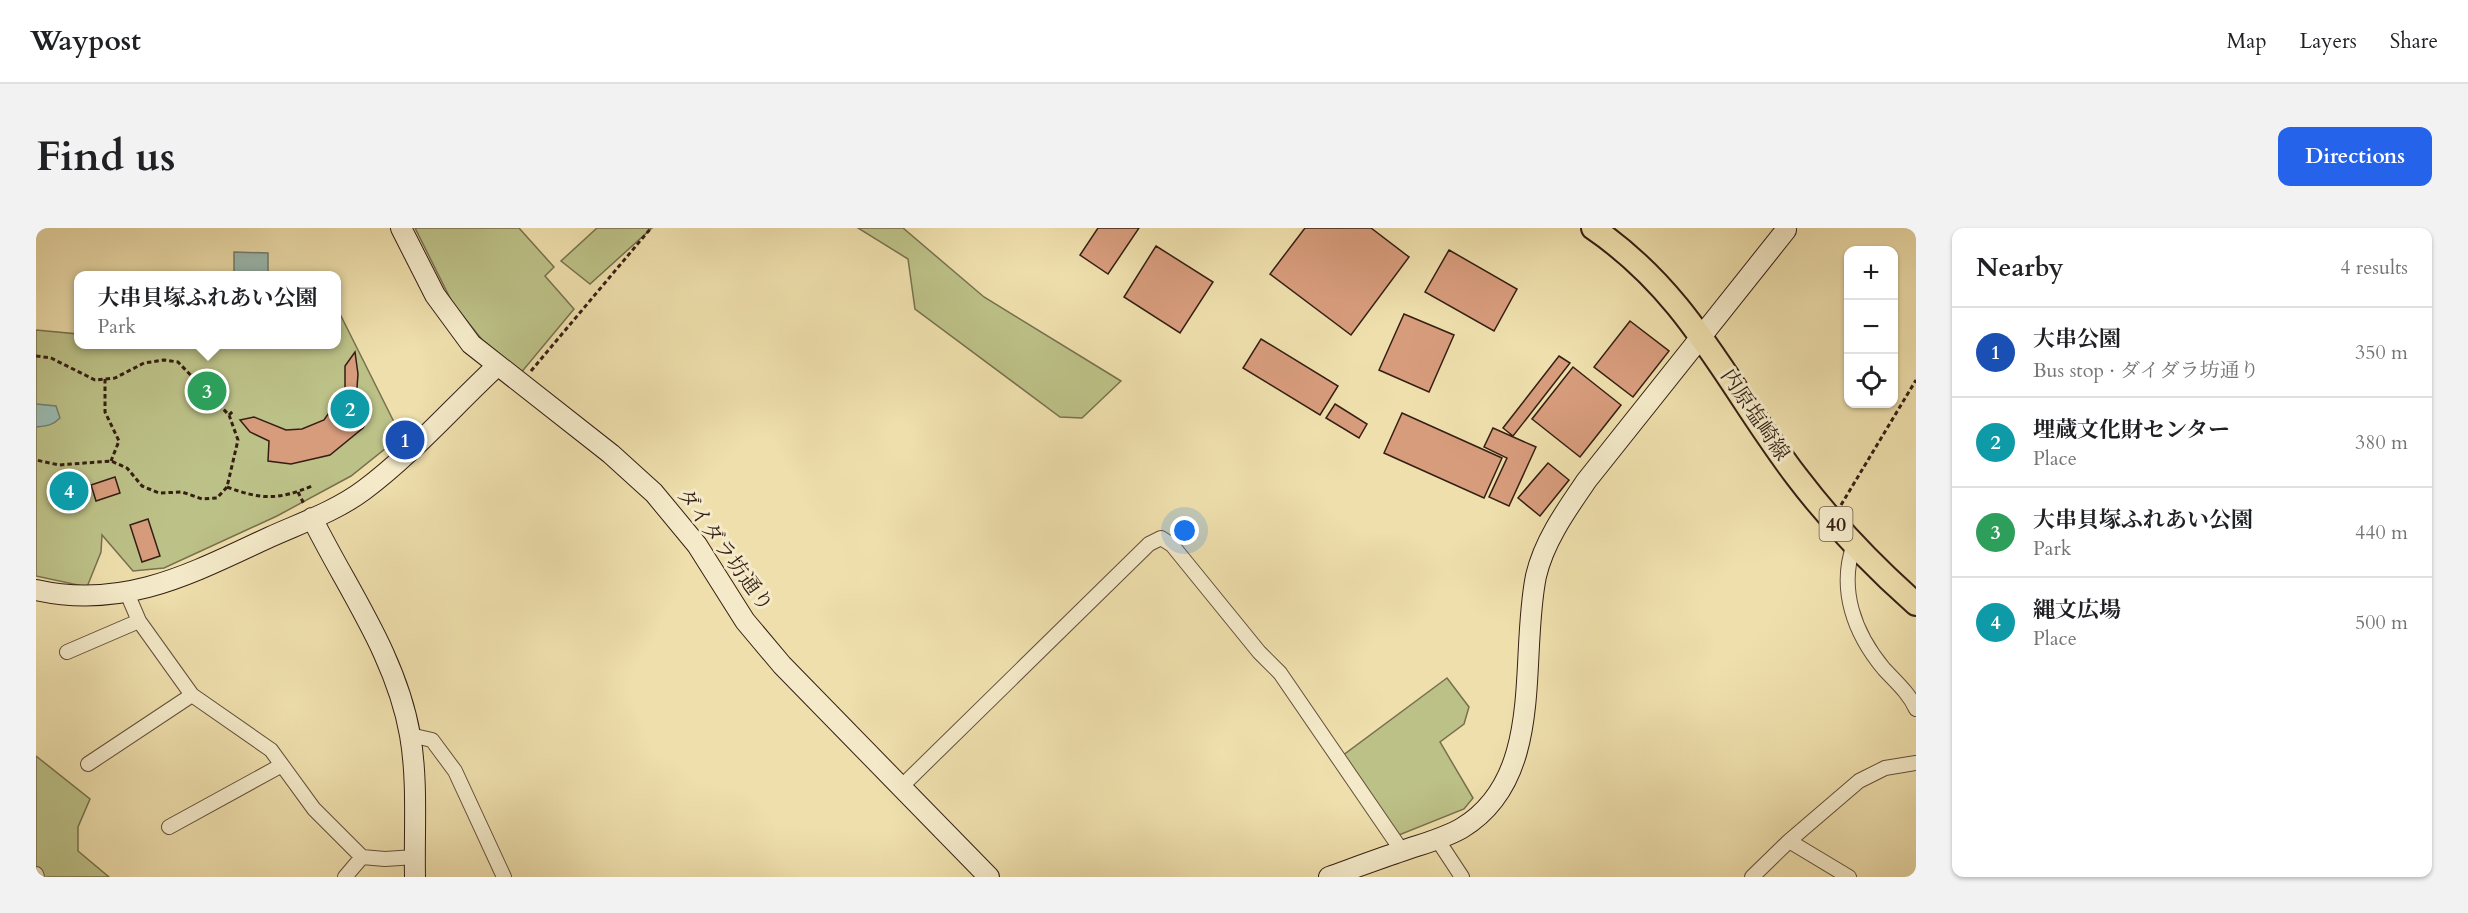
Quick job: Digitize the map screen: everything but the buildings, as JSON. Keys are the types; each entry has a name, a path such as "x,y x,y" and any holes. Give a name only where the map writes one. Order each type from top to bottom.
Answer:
{"main road":[{"name":"内原塩崎線","path":"1593,228 1640,265 1666,290 1702,336 1797,477 1854,544 1916,604"}],"street":[{"name":"ダイダラ坊通り","path":"400,228 446,312 471,344 611,454 654,493 697,545 745,621 760,639 989,877"},
{"path":"1329,877 1437,839 1461,828 1478,816 1494,799 1515,763 1521,735 1536,574 1560,519 1587,480 1787,229"},
{"path":"36,590 74,596 127,593 174,581 312,518 342,503 375,482 497,366"},
{"path":"312,518 390,667 410,735 413,764 415,877"},
{"path":"901,787 1149,544 1161,538 1172,545 1259,651 1280,673 1402,851"},
{"path":"1854,544 1847,564 1850,607 1856,625 1865,643 1883,668 1911,699 1916,709"},
{"path":"127,593 139,621 192,695 271,750 314,809 362,857 385,859 415,857"},
{"path":"67,652 139,621"},
{"path":"88,764 192,695"},
{"path":"410,735 432,740 455,771 504,877"},
{"path":"1752,877 1789,841 1859,781 1885,768 1916,763"},
{"path":"169,827 282,765"},
{"path":"1437,839 1462,877"},
{"path":"1789,841 1849,877"},
{"path":"345,877 362,857"}],"path":[{"path":"520,384 651,228"},
{"path":"36,356 51,358 94,380 115,378 144,363 164,360 178,363 229,415 238,440 228,488 218,498 202,499 182,492 159,493 141,486 126,468 111,461 59,465 36,460"},
{"path":"105,379 105,412 118,441 111,461"},
{"path":"1832,519 1916,380"},
{"path":"229,415 234,410"},
{"path":"228,488 263,499 298,492 312,486"}],"green space":[{"path":"415,228 519,228 554,267 545,276 574,309 520,374 483,341 452,302"},
{"path":"597,228 652,228 590,284 561,261"},
{"path":"858,228 903,228 984,297 1121,381 1082,418 1060,417 915,309 908,259"},
{"path":"341,316 401,436 351,476 277,516 164,568 133,571 102,535 101,552 87,587 36,576 36,330 74,334 74,349 341,349"},
{"path":"1447,678 1469,707 1464,724 1440,742 1473,798 1464,809 1399,835 1392,833 1342,756"},
{"path":"36,756 90,799 78,827 78,851 109,877 36,877"}],"water":[{"path":"234,252 268,253 268,271 234,271"},
{"path":"36,404 56,406 60,418 52,424 36,427"}],"place":[{"name":"大串貝塚ふれあい公園","path":"207,391"},
{"name":"埋蔵文化財センター","path":"350,409"},
{"name":"大串公園","path":"405,440"},
{"name":"縄文広場","path":"69,491"}]}
